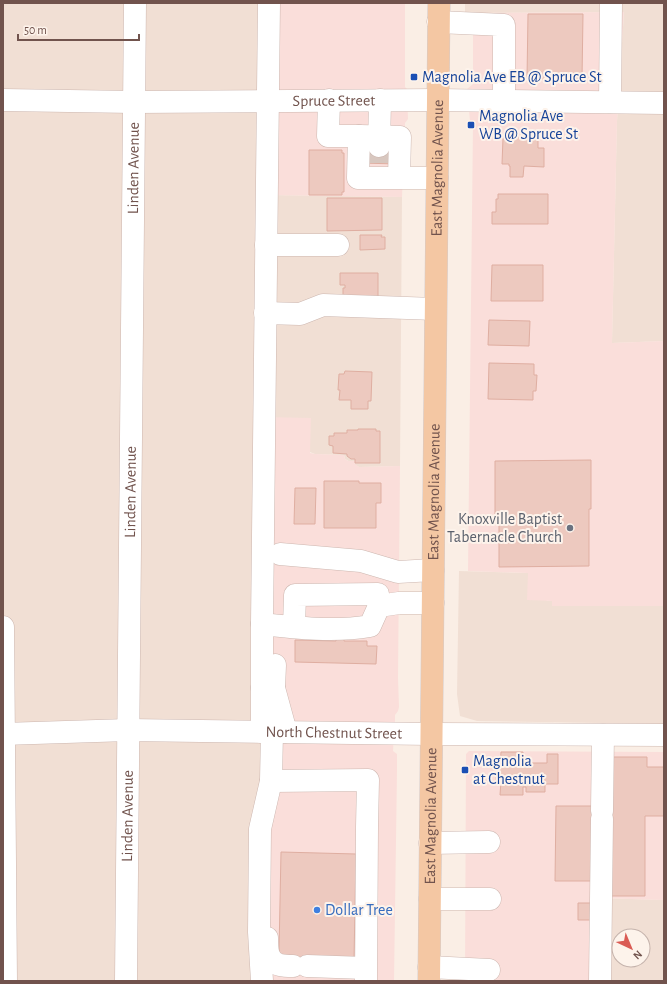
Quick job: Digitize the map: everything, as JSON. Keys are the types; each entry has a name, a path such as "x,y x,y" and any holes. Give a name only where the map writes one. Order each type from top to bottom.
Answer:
{"main road":[{"name":"East Magnolia Avenue","path":"429,974 439,13"}],"street":[{"name":"Linden Avenue","path":"126,981 135,3"},
{"path":"262,981 258,932 260,829 271,781 273,732 268,688 277,626 265,313 269,3"},
{"path":"610,102 611,3"},
{"path":"439,13 504,25 504,101"},
{"name":"Spruce Street","path":"3,100 134,102 438,100 664,103"},
{"path":"329,100 328,136 437,178"},
{"path":"379,156 380,100"},
{"path":"266,245 338,245"},
{"path":"265,313 300,314 323,305 435,309"},
{"path":"280,554 361,561 398,572 433,570"},
{"path":"378,594 379,606 370,626 345,629 277,626 295,596 378,594"},
{"path":"379,606 399,603 433,603"},
{"path":"3,627 6,981"},
{"name":"North Chestnut Street","path":"4,734 128,730 664,735"},
{"path":"600,981 603,735"},
{"path":"264,809 275,827 271,864 267,938 267,952 270,960 279,965 366,974 368,780 271,781"},
{"path":"430,843 489,842"},
{"path":"430,899 490,899"},
{"path":"429,974 489,970"}],"shaded area":[{"path":"3,3 267,3 267,195 402,197 400,466 359,467 345,459 344,455 315,454 310,452 260,981 3,981"},
{"path":"267,3 405,3 405,87 407,89 408,119 405,123 402,197 267,195"},
{"path":"465,3 664,3 664,341 612,343 617,121 624,12 465,13"},
{"path":"624,12 617,121 612,343 664,341 664,606 552,606 552,601 527,600 528,573 468,571 473,124 470,121 467,89 473,84 473,13"},
{"path":"264,417 311,418 310,453 344,455 345,459 348,461 355,461 355,464 359,467 400,466 399,707 395,715 393,751 397,754 394,981 260,981"},
{"path":"459,571 528,573 547,601 552,601 552,606 664,606 664,724 477,721 460,716 457,694"},
{"path":"469,751 664,752 664,900 597,898 596,981 465,981 466,754"},
{"path":"597,898 664,900 664,981 596,981"}],"building":[{"path":"528,14 583,14 582,79 527,79"},
{"path":"538,137 538,148 544,148 544,167 524,166 523,177 510,177 509,164 502,164 503,138"},
{"path":"362,145 397,146 397,164 361,163"},
{"path":"309,150 342,150 342,153 344,153 344,192 342,192 342,195 309,195"},
{"path":"498,194 548,194 548,224 492,224 492,212 496,212 496,199 498,199"},
{"path":"327,198 382,198 382,230 327,231"},
{"path":"360,235 382,235 381,237 385,237 385,249 360,250"},
{"path":"492,265 543,265 543,301 491,301"},
{"path":"340,273 378,273 378,300 345,299 345,295 343,295 343,288 345,288 345,285 340,285"},
{"path":"489,320 530,321 529,346 488,345"},
{"path":"489,363 534,364 534,375 537,375 536,391 533,391 533,400 488,399"},
{"path":"345,371 372,372 371,401 368,401 368,409 351,409 351,400 339,400 339,374 344,374"},
{"path":"376,429 376,431 380,431 380,463 355,463 355,459 351,459 347,456 347,454 333,453 333,446 329,445 329,436 334,436 334,433 347,433 347,430"},
{"path":"591,460 589,566 499,567 499,515 495,515 495,461"},
{"path":"324,481 359,481 359,483 381,483 381,503 376,503 376,528 324,528"},
{"path":"295,488 316,488 315,524 294,524"},
{"path":"336,638 344,639 344,641 367,641 367,646 377,646 376,664 295,662 295,640 336,641"},
{"path":"501,752 523,752 523,763 547,763 547,754 558,754 558,784 545,784 545,792 526,792 526,787 523,787 523,795 500,795 501,781 496,781 497,766 500,766"},
{"path":"608,757 647,757 647,767 664,767 664,816 645,816 645,896 608,896"},
{"path":"556,806 593,806 592,881 555,881"},
{"path":"281,852 356,854 354,960 286,959 279,952"},
{"path":"578,903 594,903 594,920 578,920"}],"tunnel":[{"path":"379,146 379,163"}],"place":[{"name":"Magnolia Ave EB @ Spruce St","path":"414,77"},
{"name":"Magnolia Ave WB @ Spruce St","path":"471,125"},
{"name":"Knoxville Baptist Tabernacle Church","path":"570,528"},
{"name":"Magnolia at Chestnut","path":"465,770"},
{"name":"Dollar Tree","path":"317,910"}]}
